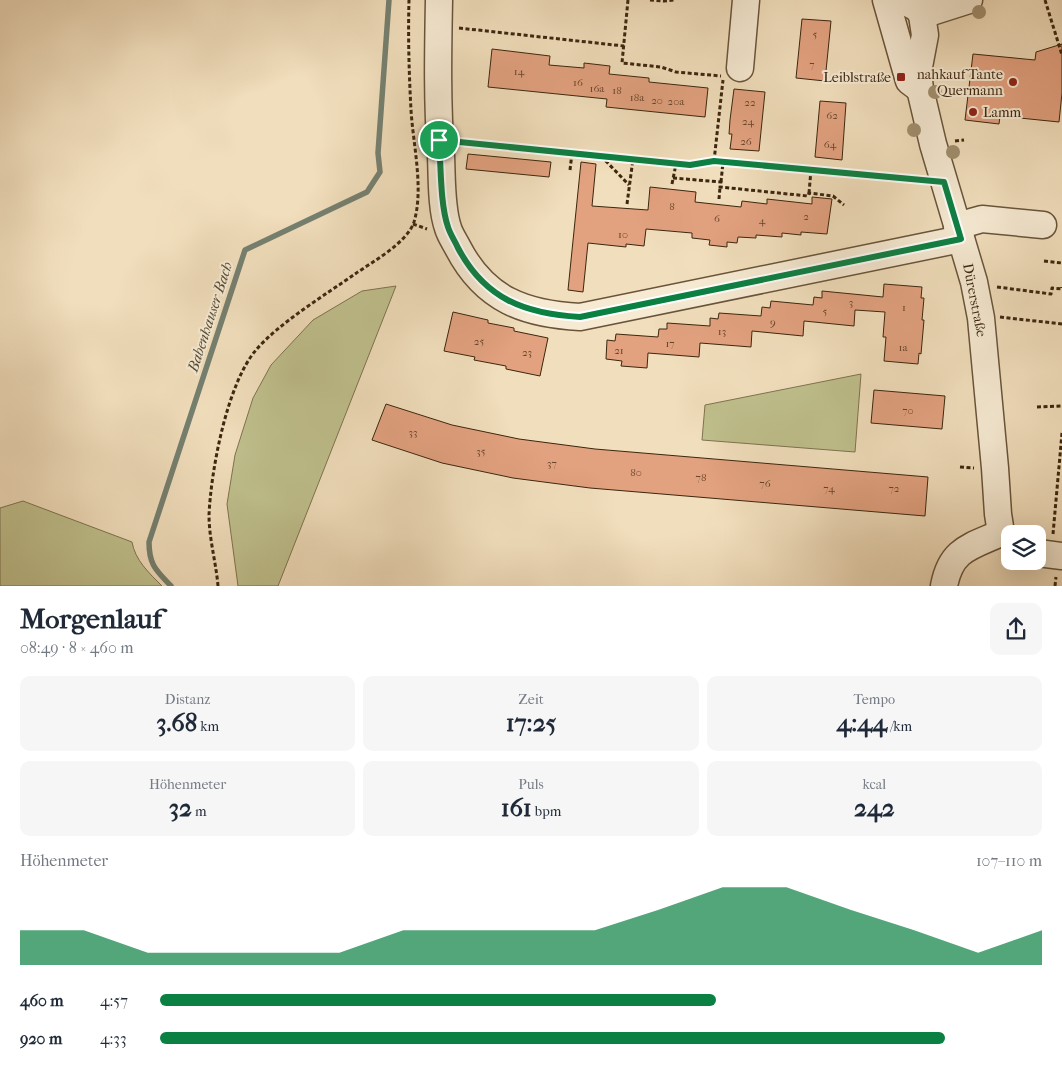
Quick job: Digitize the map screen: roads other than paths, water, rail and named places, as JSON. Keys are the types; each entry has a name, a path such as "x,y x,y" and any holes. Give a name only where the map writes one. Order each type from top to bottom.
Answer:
{"street":[{"path":"439,0 439,140 442,192 448,227 465,261 483,284 510,302 528,310 580,317 959,233 982,219 1043,225"},
{"path":"740,68 746,0"},
{"path":"886,0 910,81 920,89"},
{"path":"912,8 969,0"},
{"name":"Dürerstraße","path":"912,8 925,35 918,72 920,89 933,144 974,282 982,318 998,514 1002,525"},
{"name":"Dürerstraße","path":"944,586 949,565 955,557 964,550 1001,539"}],"waterway":[{"name":"Babenhauser Bach","path":"171,586 154,567 150,556 149,542 245,250 367,192 380,172 378,153 389,0"}],"place":[{"name":"Leiblstraße","path":"901,77"},
{"name":"nahkauf Tante Quermann","path":"1013,82"},
{"name":"Lamm","path":"973,112"}]}
